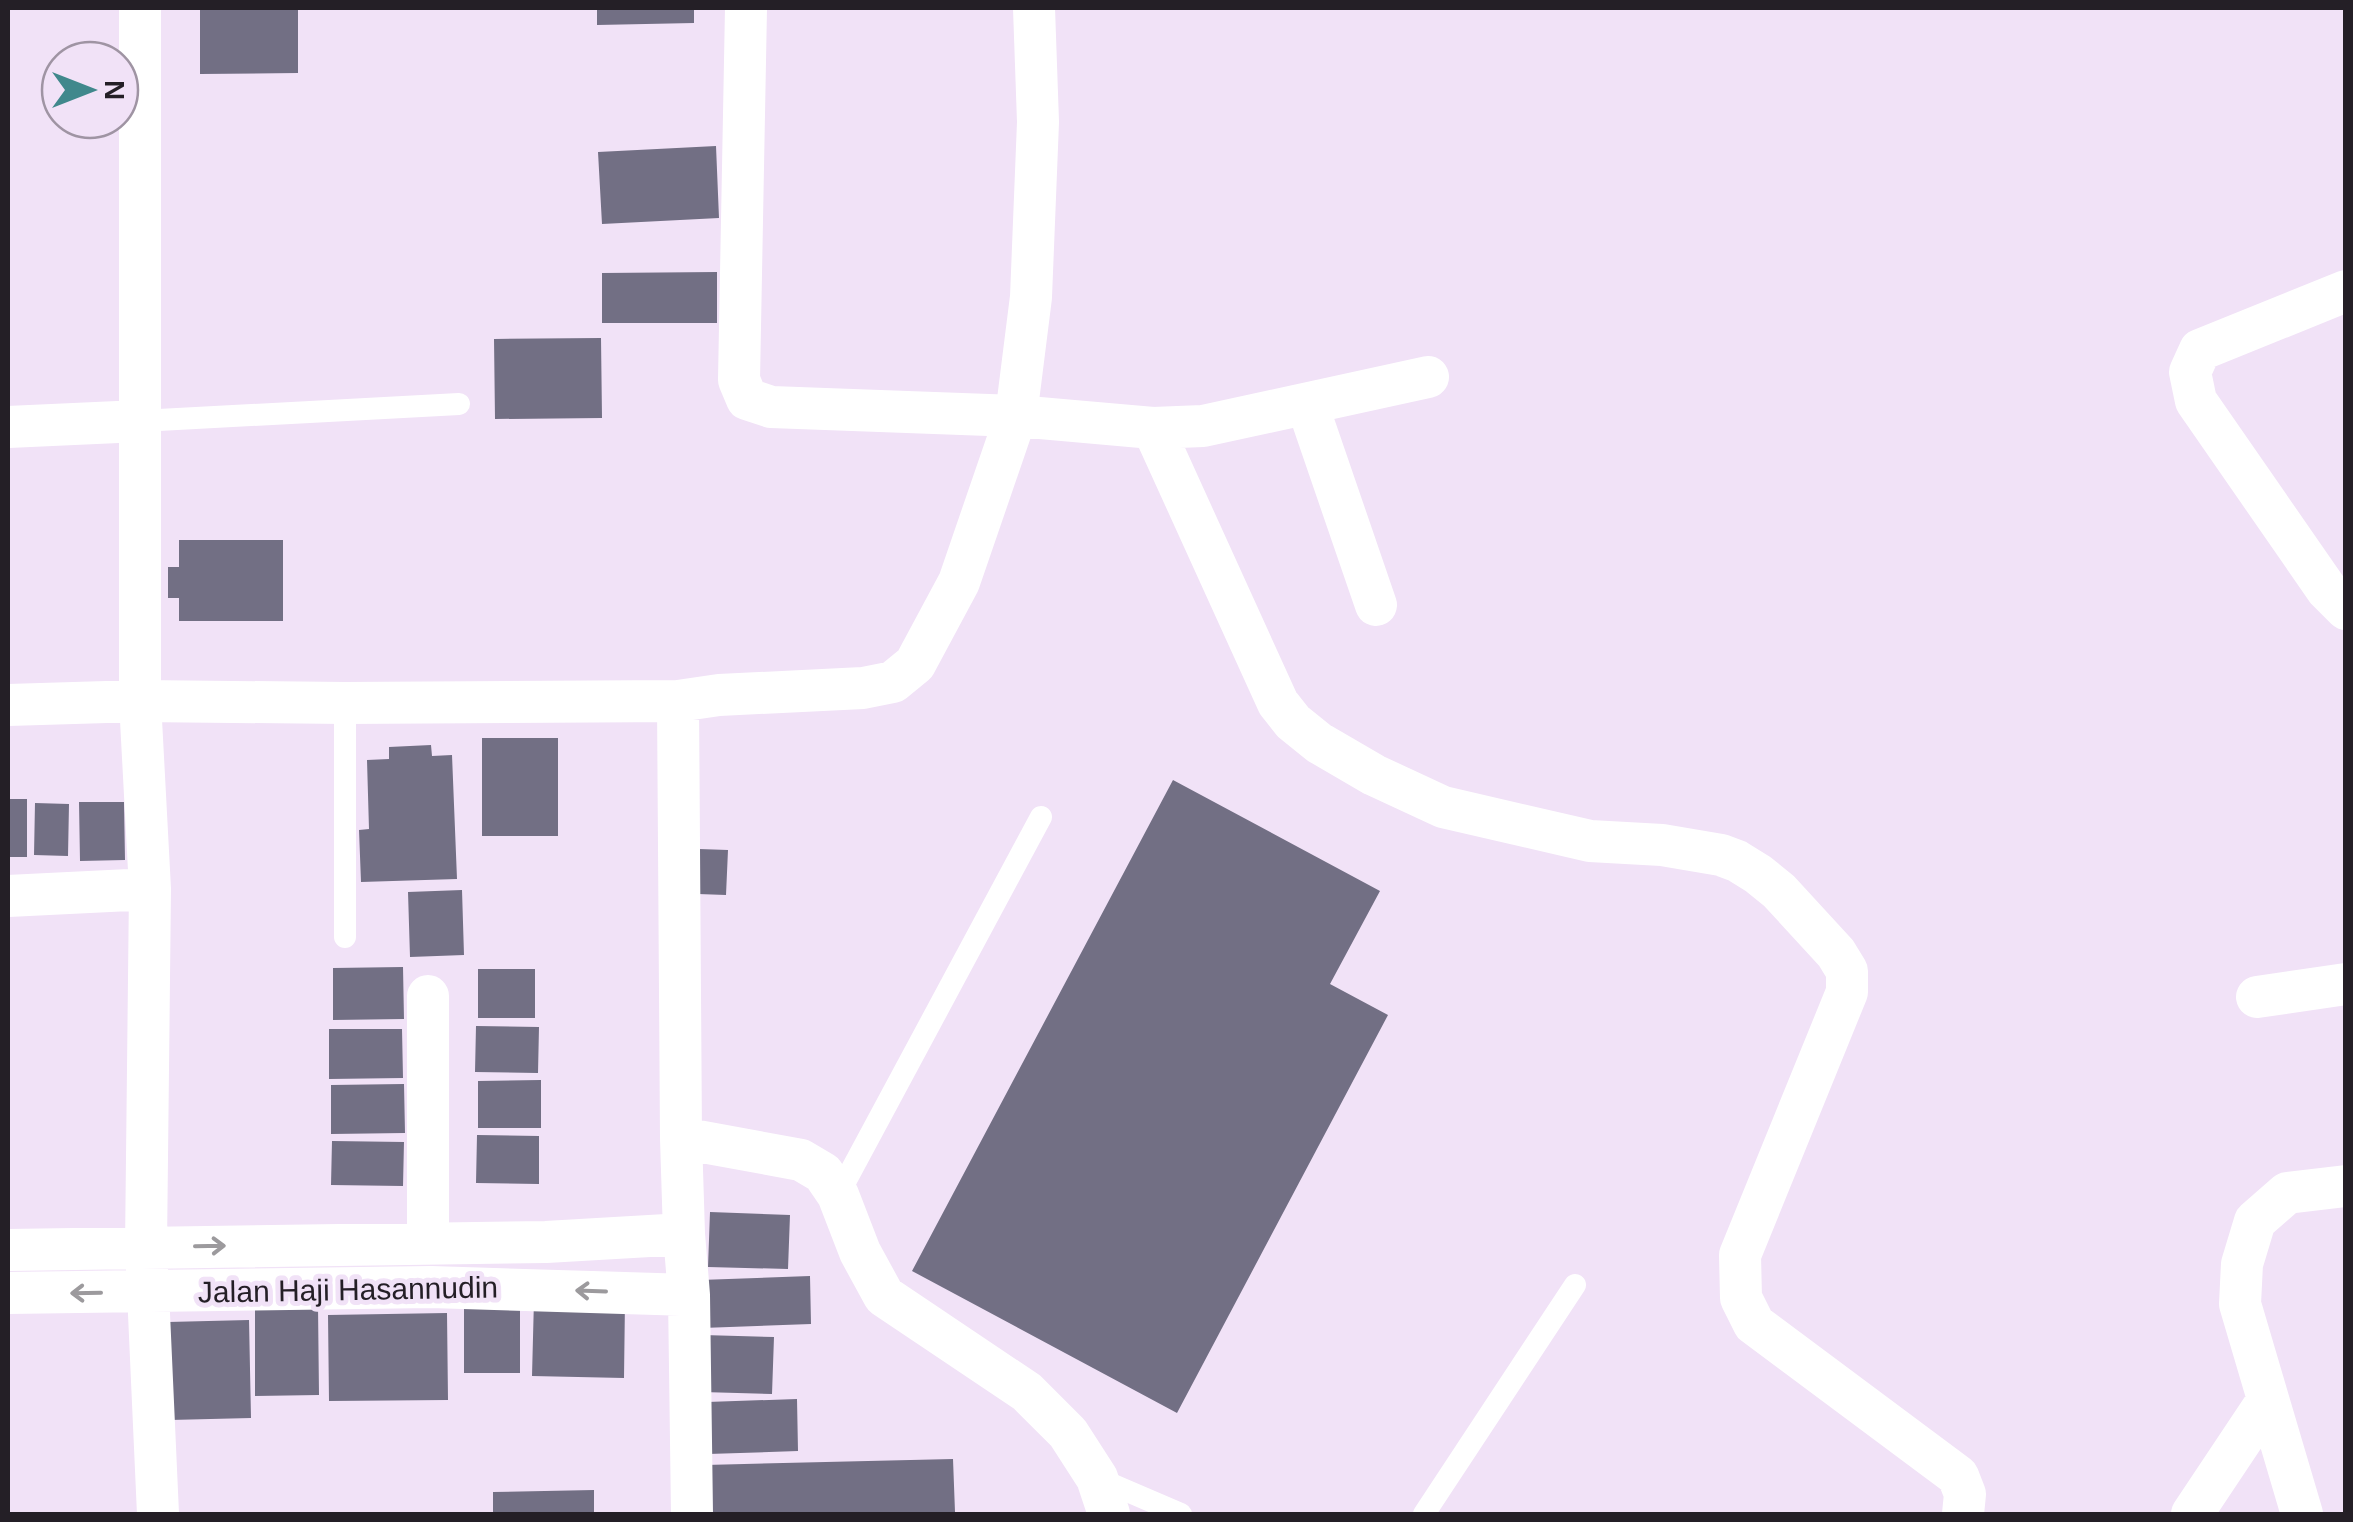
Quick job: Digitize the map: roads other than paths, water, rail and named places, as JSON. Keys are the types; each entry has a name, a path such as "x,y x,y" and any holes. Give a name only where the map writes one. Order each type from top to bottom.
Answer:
{"street":[{"path":"140,8 140,701 150,889 146,1248 158,1514"},
{"path":"746,8 739,380 748,399 771,407 1016,416 1153,428 1203,426 1428,377"},
{"path":"8,705 140,701 678,701 719,695 863,688 892,682 915,664 959,582 1016,416 1032,296 1038,122 1034,8"},
{"path":"2346,291 2200,350 2190,372 2196,401 2327,590 2346,608"},
{"path":"1307,404 1376,604"},
{"path":"8,426 140,421"},
{"path":"1153,428 1278,703 1293,722 1319,742 1374,776 1443,807 1590,840 1691,849 1737,861 1779,892 1836,953 1848,971 1848,992 1740,1255 1741,1298 1754,1324 1958,1476 1965,1494 1963,1514"},
{"path":"678,701 681,1138 692,1514"},
{"path":"8,896 150,889"},
{"path":"2257,997 2346,984"},
{"path":"428,996 428,1243"},
{"path":"681,1138 801,1160 824,1173 884,1296 1028,1392 1068,1434 1103,1496"},
{"path":"2302,1514 2240,1304 2242,1264 2256,1222 2287,1193 2346,1186"},
{"name":"Jalan Haji Hasannudin","path":"8,1250 546,1242 684,1234"},
{"name":"Jalan Haji Hasannudin","path":"8,1294 431,1286 688,1295"},
{"path":"2192,1514 2268,1400"}],"lane":[{"path":"140,421 458,404"},
{"path":"345,704 345,937"},
{"path":"838,1195 1041,817"},
{"path":"1424,1514 1575,1284"},
{"path":"1103,1496 1181,1514"}]}
